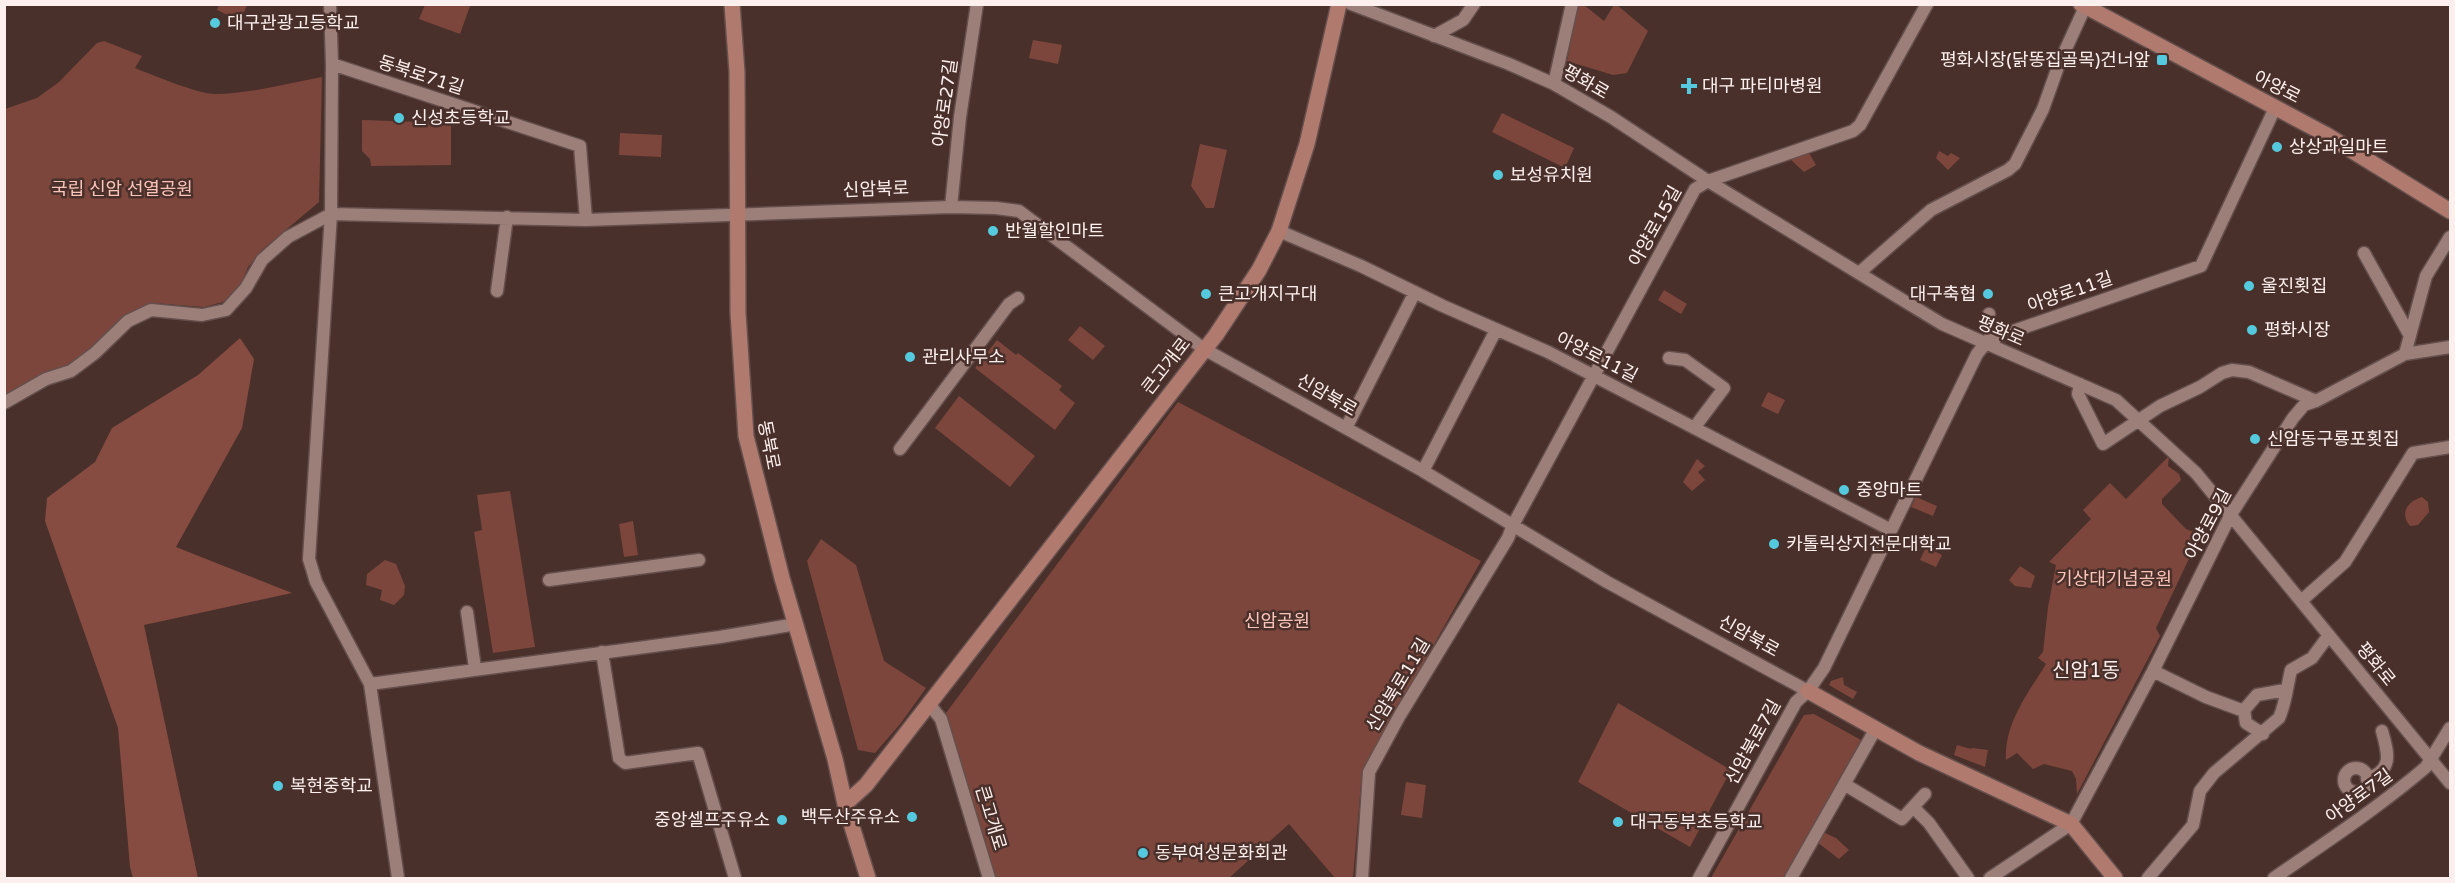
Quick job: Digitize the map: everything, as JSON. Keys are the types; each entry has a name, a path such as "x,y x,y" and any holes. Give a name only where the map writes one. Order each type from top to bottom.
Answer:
{"main road":[{"name":"동북로","path":"732,4 737,72 738,313 746,436 758,489 868,879"},
{"name":"큰고개로","path":"845,804 866,784 929,704 1242,298 1279,231 1306,147 1322,86 1339,4"},
{"name":"아양로","path":"2083,6 2325,134 2451,211"},
{"name":"신암북로","path":"1808,691 1919,753 2071,824 2115,879"}],"street":[{"path":"330,4 331,214 309,559 316,582 370,684 398,879"},
{"name":"아양로27길","path":"951,207 960,117 978,4"},
{"name":"평화로","path":"1351,4 1554,84 1646,139 1708,182 1942,324 1988,342 2116,400 2196,473 2451,783"},
{"path":"1434,36 1463,20 1474,4"},
{"path":"1554,84 1572,4"},
{"name":"아양로15길","path":"1513,525 1695,189 1708,182 1853,130 1860,125 1927,4"},
{"path":"1859,273 1931,210 2008,170 2015,164 2043,109 2058,64 2083,6"},
{"name":"동북로71길","path":"332,64 580,146 586,220"},
{"name":"아양로11길","path":"1988,342 2201,266 2275,108"},
{"name":"신암북로","path":"739,215 765,212 951,207 1002,208 1019,211 1204,349 1423,471 1607,582 1808,691"},
{"path":"4,403 46,379 71,371 95,353 128,321 151,310 202,315 226,310 246,288 262,260 288,237 331,214 586,220 739,215"},
{"path":"497,291 507,217"},
{"name":"아양로11길","path":"1279,231 1548,352 1891,530"},
{"path":"2451,237 2426,276 2405,354 2451,347"},
{"path":"2364,253 2409,334"},
{"path":"1346,428 1416,292"},
{"path":"900,449 1009,304 1018,298"},
{"path":"1808,691 1824,668 1960,386 1977,354 1988,342 1989,314"},
{"path":"1423,471 1496,330"},
{"name":"아양로9길","path":"1990,879 2071,824 2153,671 2230,516 2293,418 2304,405 2316,401 2405,354"},
{"path":"1669,358 1685,360 1724,388 1694,428"},
{"path":"2080,384 2078,394 2103,444 2160,406 2232,370 2249,372 2316,401"},
{"path":"2301,601 2345,562 2413,453 2451,447"},
{"name":"신암북로11길","path":"1362,879 1369,772 1400,715 1508,538 1513,525"},
{"path":"549,580 699,560"},
{"path":"467,612 475,668"},
{"path":"370,684 475,668 720,637 796,624"},
{"path":"2149,878 2193,825 2200,791 2214,773 2263,734 2279,718 2284,707 2291,670 2312,658 2329,635"},
{"path":"602,652 619,758 625,763 698,753 735,879"},
{"path":"2153,671 2206,697 2244,711"},
{"path":"2263,734 2246,723 2244,711 2250,700 2257,695 2286,690"},
{"name":"신암북로7길","path":"1699,879 1796,702 1808,691"},
{"name":"큰고개로","path":"929,704 941,719 989,879"},
{"name":"아양로7길","path":"2274,879 2370,811 2426,767 2451,728"},
{"path":"1791,879 1875,730"},
{"path":"2367,779 2381,772 2386,765 2387,750 2382,731"},
{"path":"2352,769 2360,769 2367,779 2366,785 2360,791 2353,791 2347,787 2344,780 2346,773 2352,769"},
{"path":"1844,784 1902,819 1925,794"},
{"path":"2360,791 2370,811"},
{"path":"1913,807 1929,823 1968,879"}],"green space":[{"path":"219,4 247,5 240,21 217,10"},
{"path":"467,4 470,6 460,34 419,19 425,5"},
{"path":"1578,5 1584,5 1604,21 1614,5 1617,5 1648,31 1627,73 1613,75 1567,61"},
{"path":"1033,40 1062,45 1058,64 1029,58"},
{"name":"국립 신암 선열공원","path":"104,41 142,56 135,68 175,84 207,93 242,92 322,77 319,202 262,250 248,267 240,287 223,302 204,307 153,303 128,314 73,367 5,400 5,109 37,98 59,82 97,43"},
{"path":"1502,113 1574,148 1565,168 1492,132"},
{"path":"362,120 451,123 451,165 371,166 370,159 362,151"},
{"path":"620,133 662,135 661,157 619,155"},
{"path":"1200,144 1227,150 1214,208 1206,208 1191,186"},
{"path":"1939,151 1948,156 1951,153 1960,158 1948,170 1936,158"},
{"path":"1809,153 1816,165 1804,172 1790,159"},
{"path":"1664,290 1687,304 1681,314 1658,300"},
{"path":"1080,326 1105,346 1093,360 1068,340"},
{"path":"997,340 1062,386 1059,390 1075,403 1055,430 975,368"},
{"path":"1768,392 1785,400 1778,414 1761,406"},
{"path":"959,396 1035,456 1010,487 935,428"},
{"name":"신암공원","path":"1178,402 1481,561 1362,772 1353,878 1335,878 1289,824 1229,878 993,878 943,717"},
{"name":"기상대기념공원","path":"2169,456 2168,466 2179,474 2181,480 2162,499 2162,504 2186,529 2194,532 2197,542 2156,628 2160,636 2077,794 2076,779 2072,771 2044,764 2033,769 2017,753 2006,760 2009,734 2018,709 2046,664 2038,658 2043,652 2056,565 2049,562 2091,519 2083,510 2110,483 2126,499"},
{"path":"1697,459 1705,466 1698,472 1705,480 1692,491 1683,482"},
{"path":"510,491 535,647 493,653 474,532 482,530 477,495"},
{"path":"1916,497 1937,506 1933,516 1911,507"},
{"path":"2422,497 2428,502 2429,512 2418,525 2410,526 2405,512 2413,501"},
{"path":"633,521 638,555 624,557 619,524"},
{"path":"821,539 856,565 884,661 926,688 901,723 875,753 858,750 807,561"},
{"path":"1926,547 1942,555 1936,567 1920,560"},
{"path":"385,560 396,564 405,586 404,595 394,605 380,600 382,590 366,585 367,574"},
{"path":"2020,566 2035,576 2031,588 2015,586 2009,580"},
{"path":"1843,677 1844,685 1857,692 1853,699 1829,685 1831,681"},
{"path":"1618,703 1731,770 1690,847 1578,782"},
{"path":"1814,714 1861,740 1783,878 1711,878 1804,715"},
{"path":"1957,745 1988,750 1985,767 1954,755"},
{"path":"1406,782 1426,785 1422,818 1401,815"},
{"path":"1823,832 1836,838 1849,850 1839,859 1817,842"}],"shaded area":[{"path":"240,338 254,359 242,428 176,547 292,593 144,625 198,878 133,878 130,867 118,728 45,521 47,498 95,462 112,428 198,375"}],"place":[{"name":"대구관광고등학교","path":"215,23"},
{"name":"평화시장(닭똥집골목)건너앞","path":"2162,60"},
{"name":"대구 파티마병원","path":"1689,86"},
{"name":"신성초등학교","path":"399,118"},
{"name":"상상과일마트","path":"2277,147"},
{"name":"보성유치원","path":"1498,175"},
{"name":"반월할인마트","path":"993,231"},
{"name":"울진횟집","path":"2249,286"},
{"name":"큰고개지구대","path":"1206,294"},
{"name":"대구축협","path":"1988,294"},
{"name":"평화시장","path":"2252,330"},
{"name":"관리사무소","path":"910,357"},
{"name":"신암동구룡포횟집","path":"2255,439"},
{"name":"중앙마트","path":"1844,490"},
{"name":"카톨릭상지전문대학교","path":"1774,544"},
{"name":"복현중학교","path":"278,786"},
{"name":"백두산주유소","path":"912,817"},
{"name":"중앙셀프주유소","path":"782,820"},
{"name":"대구동부초등학교","path":"1618,822"},
{"name":"동부여성문화회관","path":"1143,853"}],"district":[{"name":"신암1동","path":"2086,670"}]}
